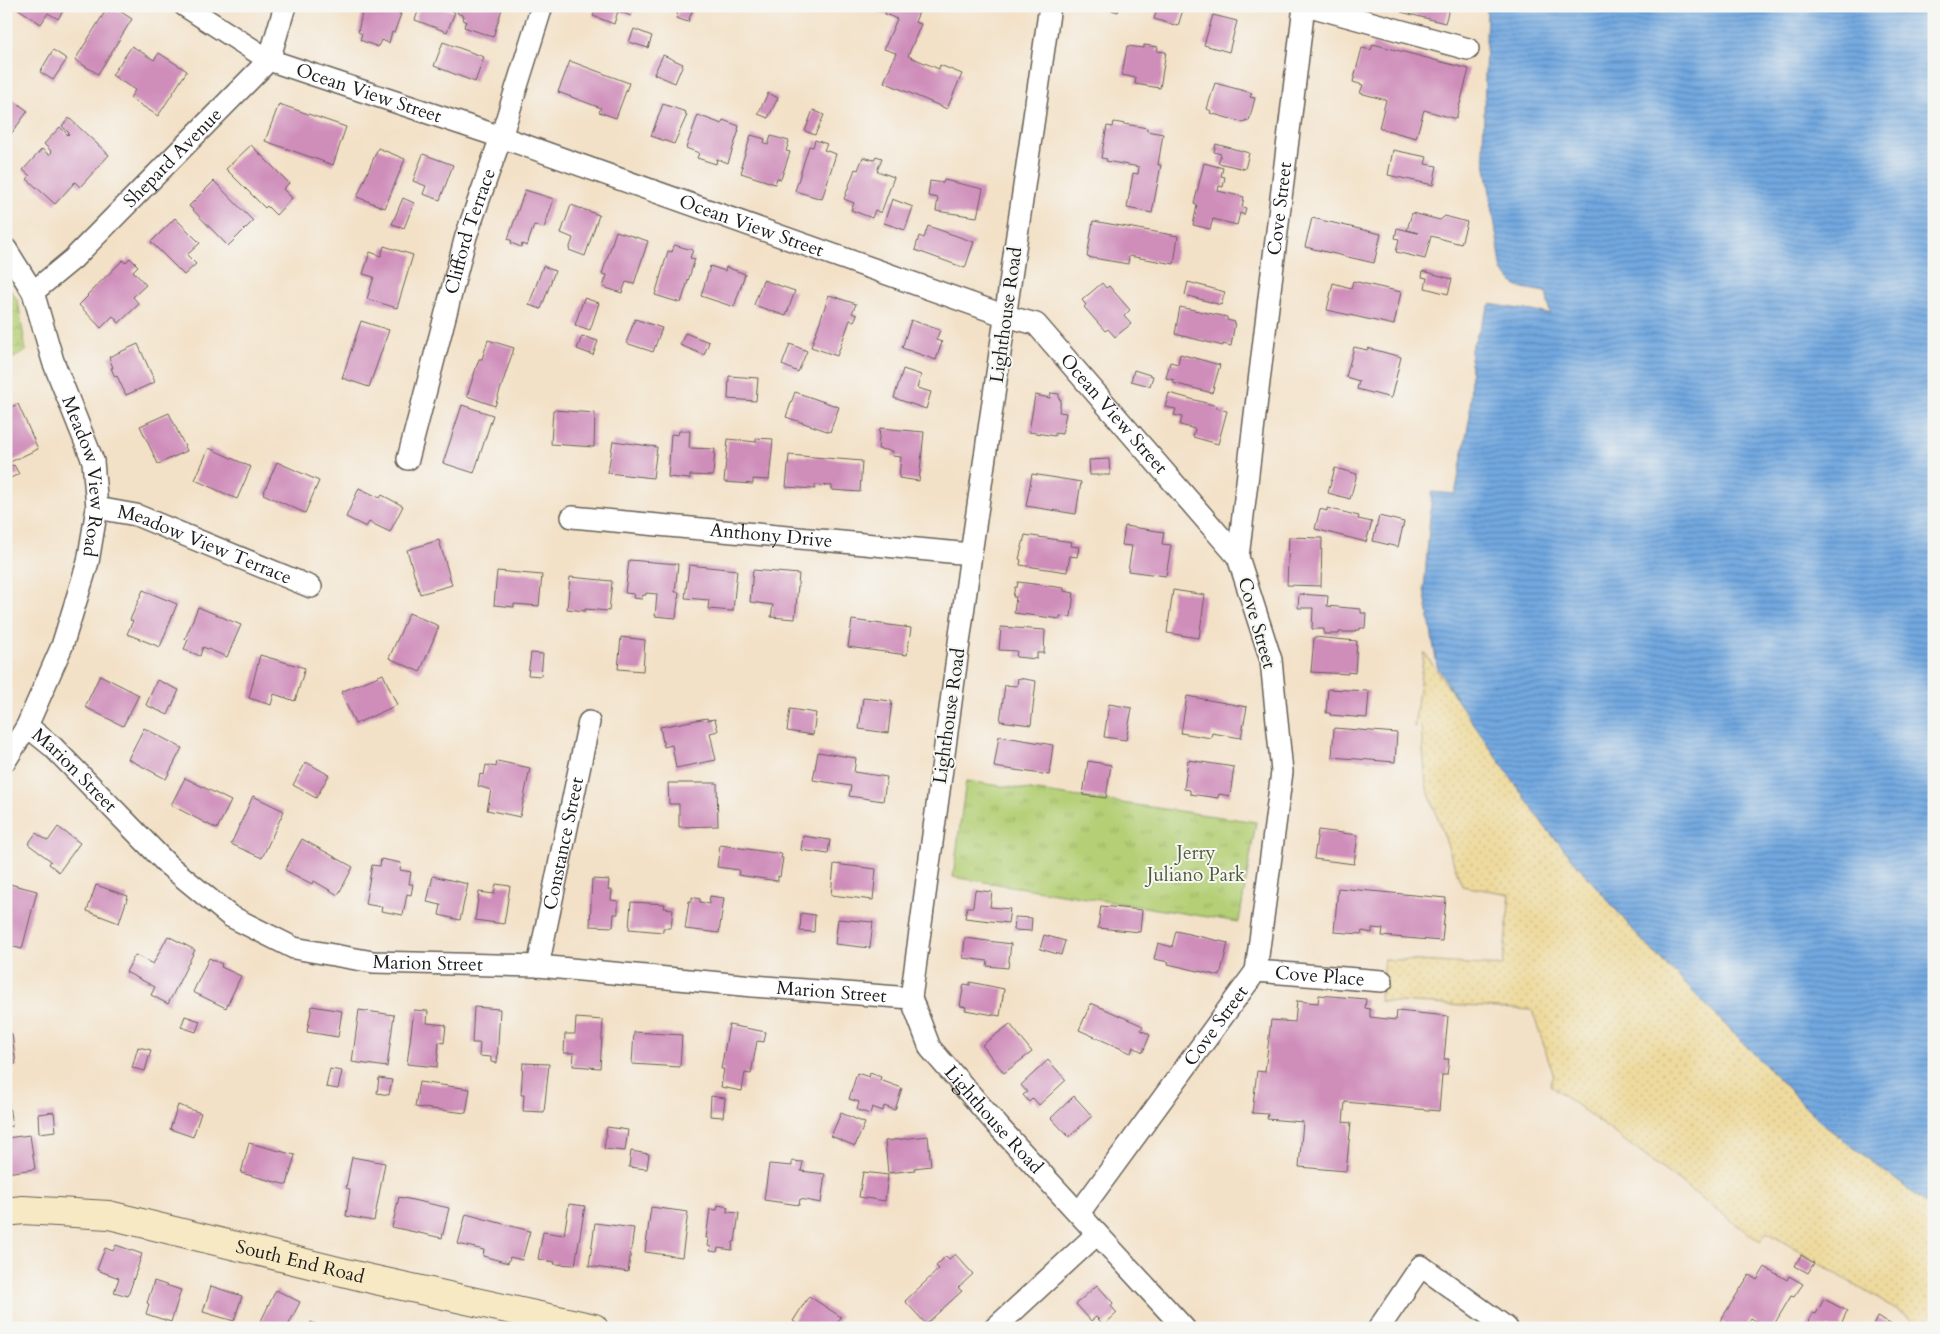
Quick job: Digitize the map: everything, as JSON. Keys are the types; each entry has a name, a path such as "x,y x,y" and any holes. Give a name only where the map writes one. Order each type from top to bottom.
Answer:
{"main road":[{"name":"South End Road","path":"6,1212 23,1210 109,1215 371,1279 594,1328"}],"street":[{"name":"Ocean View Street","path":"185,6 269,60 501,137 1006,316 1036,324 1238,557"},
{"name":"Shepard Avenue","path":"33,292 73,259 269,60 285,6"},
{"name":"Clifford Terrace","path":"408,459 466,236 501,137 542,6"},
{"name":"Lighthouse Road","path":"1050,6 971,554 910,998 930,1048 999,1127 1184,1328"},
{"name":"Cove Street","path":"1079,1213 1256,971 1282,772 1271,660 1238,557 1304,6"},
{"path":"1310,6 1468,49"},
{"name":"Meadow View Road","path":"6,248 33,292 53,361 93,461 97,508 88,562 65,637 27,726 6,760"},
{"name":"Meadow View Terrace","path":"97,508 136,515 311,587"},
{"name":"Anthony Drive","path":"572,516 971,554"},
{"name":"Constance Street","path":"538,966 590,722"},
{"name":"Marion Street","path":"27,726 53,747 168,865 230,916 294,948 373,962 538,966 910,998"},
{"name":"Cove Place","path":"1256,971 1382,981"},
{"path":"995,1328 1098,1234"},
{"path":"1379,1328 1421,1266 1507,1328"}],"green space":[{"path":"6,284 18,301 26,351 6,362"},
{"name":"Jerry Juliano Park","path":"966,781 1256,822 1239,922 953,877"}],"sand":[{"path":"1424,652 1545,827 1641,939 1824,1125 1934,1209 1934,1328 1926,1328 1767,1232 1760,1242 1550,1085 1554,1076 1532,1010 1380,1001 1384,959 1503,966 1510,894 1462,886 1426,785 1421,726 1414,727"}],"water":[{"path":"1487,6 1934,6 1934,1209 1824,1125 1641,939 1545,827 1457,700 1437,666 1424,589 1432,492 1455,494 1470,416 1471,349 1490,304 1550,314 1546,292 1517,287 1502,271 1483,148"}],"building":[{"path":"14,6 66,6 58,19 48,13 41,24"},
{"path":"112,6 132,19 98,74 75,60 106,10 109,12"},
{"path":"370,6 402,6 399,14 401,14 389,43 381,40 378,47 360,40 362,34 358,32 363,8 369,10"},
{"path":"420,6 439,6 455,12 447,32 415,20"},
{"path":"459,6 503,6 493,37 464,27 466,21 463,20 464,16 457,13"},
{"path":"583,6 640,6 638,10 634,8 631,16 618,11 614,24 593,16 595,11"},
{"path":"680,6 693,9 688,22 676,18"},
{"path":"867,6 905,6 919,12 915,22 921,24 908,56 939,69 940,65 962,74 947,109 884,82 896,53 884,49 897,19 885,14 886,11 882,9 881,12"},
{"path":"1098,6 1120,6 1118,12"},
{"path":"1158,6 1184,6 1178,26 1154,19"},
{"path":"1402,6 1450,6 1445,23 1401,12"},
{"path":"1213,15 1237,21 1229,52 1204,45"},
{"path":"634,29 652,36 648,48 629,42"},
{"path":"443,42 484,57 475,82 434,66"},
{"path":"1373,44 1469,69 1456,119 1424,110 1416,138 1379,128 1386,100 1360,93 1363,85 1353,82 1362,48 1371,50"},
{"path":"1144,45 1158,47 1157,51 1166,52 1160,88 1135,84 1136,78 1122,75 1127,46 1144,48"},
{"path":"132,46 154,60 159,53 187,71 158,116 130,98 135,90 112,75"},
{"path":"53,50 67,59 53,80 40,72"},
{"path":"663,55 683,64 675,83 654,74"},
{"path":"570,61 629,83 616,118 599,112 601,108 558,92"},
{"path":"1215,83 1252,93 1250,97 1255,98 1249,121 1245,120 1245,123 1210,113 1211,111 1207,109"},
{"path":"768,93 778,98 768,118 758,114"},
{"path":"6,95 28,111 8,138 6,136"},
{"path":"279,104 346,127 333,165 265,141"},
{"path":"663,104 686,112 685,115 687,115 674,144 651,136"},
{"path":"813,110 824,115 815,135 805,131"},
{"path":"698,115 722,124 723,120 739,126 728,163 717,159 716,164 697,158 699,153 686,148"},
{"path":"69,118 109,155 80,187 75,182 55,204 27,179 30,176 23,170 42,149 49,155 52,152 44,144 60,127 68,135 69,133 62,126"},
{"path":"1114,122 1147,128 1147,131 1163,134 1158,165 1161,165 1152,213 1127,208 1133,173 1138,174 1139,167 1106,161 1107,159 1101,158 1107,126 1113,127"},
{"path":"751,135 765,139 764,143 768,145 771,136 789,141 786,151 790,152 781,179 777,178 775,184 741,173 743,166 741,166"},
{"path":"815,140 827,144 824,150 836,154 822,199 795,191 809,146 813,147"},
{"path":"1216,144 1249,153 1245,169 1218,163 1221,154 1214,152"},
{"path":"251,145 289,183 283,189 292,198 276,215 267,206 265,208 226,169"},
{"path":"378,148 405,159 385,208 357,197"},
{"path":"1393,150 1427,157 1425,164 1437,166 1433,185 1388,175"},
{"path":"423,154 453,165 440,200 423,194 426,186 413,181"},
{"path":"876,156 882,158 877,171 894,177 881,213 875,210 872,218 851,210 854,203 844,199 855,169 858,170 863,157 874,160"},
{"path":"1204,163 1223,168 1221,176 1225,177 1223,187 1219,186 1218,191 1244,197 1242,207 1246,208 1244,215 1240,213 1237,225 1213,219 1210,229 1193,225 1197,205 1194,204"},
{"path":"944,180 983,189 977,217 936,211 938,198 928,196 930,181 943,183"},
{"path":"214,181 253,221 228,246 189,206"},
{"path":"525,190 554,199 544,228 534,225 527,246 522,244 521,247 511,243 512,241 508,239"},
{"path":"403,198 414,203 404,228 392,224"},
{"path":"892,199 913,207 905,230 884,223"},
{"path":"571,205 599,215 585,256 569,250 573,238 561,233"},
{"path":"1412,213 1440,220 1445,216 1467,222 1461,244 1431,236 1425,259 1396,252 1399,239 1395,238 1397,228 1418,233 1407,230"},
{"path":"175,218 200,243 187,255 196,264 184,275 151,242"},
{"path":"1312,218 1381,234 1374,263 1305,247"},
{"path":"1093,221 1178,236 1174,264 1129,256 1128,264 1087,257"},
{"path":"928,226 974,242 965,268 915,250 919,236 924,238"},
{"path":"616,231 648,241 634,284 626,282 622,293 603,287 607,275 602,274"},
{"path":"674,245 693,250 690,258 695,259 681,303 655,295 668,251 672,252"},
{"path":"384,246 413,255 397,308 367,299 374,277 363,274 370,252 381,256"},
{"path":"130,258 138,266 133,271 146,285 133,297 139,304 119,323 113,316 101,328 79,305 123,260 125,263"},
{"path":"543,266 555,271 541,309 529,305"},
{"path":"710,266 725,271 726,267 745,274 734,307 701,296"},
{"path":"1423,271 1452,279 1448,294 1425,288 1427,278 1422,277"},
{"path":"763,280 795,291 786,316 754,305"},
{"path":"1353,281 1401,292 1394,325 1327,310 1333,283 1351,288"},
{"path":"1188,282 1225,292 1221,305 1185,295"},
{"path":"1102,283 1106,288 1109,286 1130,310 1124,316 1131,324 1115,337 1108,329 1105,331 1084,307 1086,305 1082,300"},
{"path":"829,295 856,304 852,313 857,315 854,321 850,320 837,356 811,347"},
{"path":"584,298 599,303 590,330 575,325"},
{"path":"1180,307 1227,317 1227,320 1235,322 1231,346 1223,344 1223,346 1175,334"},
{"path":"635,319 662,328 653,352 626,343"},
{"path":"911,320 940,330 936,340 942,342 936,360 902,348"},
{"path":"361,321 389,330 369,387 342,378"},
{"path":"685,333 709,342 704,355 680,345"},
{"path":"582,336 598,341 593,355 577,349"},
{"path":"488,340 514,348 495,406 467,396 479,359 482,359"},
{"path":"138,344 155,382 126,395 117,376 115,377 109,357"},
{"path":"790,344 807,351 798,372 782,365"},
{"path":"1354,347 1367,350 1368,348 1401,357 1391,398 1357,389 1359,381 1346,377"},
{"path":"1180,354 1220,365 1212,393 1173,383 1174,380 1166,378 1170,362 1178,364"},
{"path":"903,369 921,375 917,388 931,392 926,409 894,398"},
{"path":"1134,370 1153,376 1150,386 1131,381"},
{"path":"729,376 758,378 756,401 728,399"},
{"path":"795,392 839,407 830,432 786,417"},
{"path":"1051,393 1059,394 1059,399 1061,399 1059,412 1066,413 1062,434 1055,433 1055,436 1029,432 1035,395 1050,398"},
{"path":"1169,393 1217,406 1216,408 1227,411 1218,444 1193,437 1195,429 1180,425 1182,417 1174,415 1176,409 1165,407"},
{"path":"18,404 38,449 8,463 6,459 6,409"},
{"path":"462,405 493,415 474,473 443,463"},
{"path":"553,410 595,413 594,447 551,444"},
{"path":"169,413 187,451 158,464 140,426"},
{"path":"880,428 924,432 919,481 899,478 901,457 892,456 893,451 878,449"},
{"path":"679,431 690,431 689,448 715,449 713,476 690,475 690,479 668,477 671,434 678,435"},
{"path":"756,438 773,439 769,480 753,479 753,484 724,482 728,439 756,442"},
{"path":"613,441 657,447 653,478 608,473"},
{"path":"209,448 251,467 237,499 195,480"},
{"path":"789,455 862,461 860,492 832,490 832,486 815,485 815,489 786,487"},
{"path":"1109,459 1110,475 1090,475 1089,460"},
{"path":"277,462 319,481 305,513 263,494"},
{"path":"14,465 19,474 6,480 6,468"},
{"path":"1335,468 1357,474 1350,499 1328,493"},
{"path":"1032,474 1081,482 1076,514 1026,506"},
{"path":"359,488 380,498 382,495 403,506 390,532 369,522 366,527 346,517"},
{"path":"1327,508 1359,516 1358,519 1372,522 1366,542 1315,529 1320,509 1327,511"},
{"path":"1379,516 1404,522 1398,547 1373,541"},
{"path":"1125,526 1164,532 1162,544 1171,545 1166,576 1128,571 1132,546 1122,545"},
{"path":"1025,535 1072,542 1071,546 1079,547 1077,557 1070,556 1067,572 1020,565 1021,560 1019,559"},
{"path":"1289,537 1322,538 1321,586 1287,585"},
{"path":"439,540 452,585 420,594 407,550"},
{"path":"629,560 678,564 675,592 679,592 676,618 655,616 657,594 646,593 642,599 633,598 634,594 625,593"},
{"path":"689,565 737,570 733,611 708,609 709,600 685,598"},
{"path":"753,570 799,574 795,619 771,617 773,605 750,602"},
{"path":"497,571 542,575 539,606 514,604 514,607 494,605"},
{"path":"570,577 612,581 609,611 567,609"},
{"path":"1018,582 1064,588 1064,591 1074,593 1071,617 1060,616 1060,619 1014,613 1016,597 1013,597"},
{"path":"143,590 177,604 160,647 127,634 133,621 130,620"},
{"path":"1173,590 1205,595 1199,638 1167,633"},
{"path":"1299,594 1328,596 1327,606 1361,609 1361,613 1366,613 1365,628 1355,630 1355,632 1339,632 1339,634 1324,634 1324,629 1312,629 1313,608 1298,608"},
{"path":"198,607 241,625 227,657 203,647 200,656 184,649 188,640 185,639"},
{"path":"409,613 439,626 420,672 389,658"},
{"path":"852,620 911,628 907,655 848,647"},
{"path":"1001,627 1045,630 1044,653 1037,653 1037,659 1016,657 1017,651 999,650"},
{"path":"621,637 645,640 643,671 618,669"},
{"path":"1314,637 1357,641 1355,673 1311,672"},
{"path":"531,653 543,654 541,676 528,675"},
{"path":"260,655 305,668 295,701 274,694 271,705 249,698"},
{"path":"383,674 397,705 355,724 341,692"},
{"path":"100,675 139,695 123,726 85,707"},
{"path":"1018,678 1036,681 1031,725 1000,721 1005,685 1017,686"},
{"path":"157,680 179,690 168,715 146,705"},
{"path":"1328,689 1369,691 1367,718 1330,715 1330,713 1326,713"},
{"path":"1187,696 1247,707 1241,738 1212,733 1211,738 1181,733"},
{"path":"863,698 892,701 888,733 859,729"},
{"path":"1109,704 1132,708 1126,740 1104,737"},
{"path":"790,709 816,713 813,735 787,731"},
{"path":"707,718 708,720 715,719 718,731 710,733 716,760 676,768 672,745 664,747 660,727"},
{"path":"144,728 182,748 166,779 128,759"},
{"path":"1334,728 1397,733 1395,762 1332,757"},
{"path":"999,736 1053,745 1049,775 994,767"},
{"path":"818,752 856,758 854,772 887,777 883,801 849,796 851,786 813,780"},
{"path":"1188,760 1234,767 1230,796 1219,794 1218,798 1190,794 1190,790 1184,789"},
{"path":"497,761 530,768 520,817 487,810 491,790 478,786 480,774 484,775 486,765 496,767"},
{"path":"1088,761 1111,765 1106,798 1083,795"},
{"path":"306,762 329,775 316,798 293,785"},
{"path":"185,778 231,801 217,829 171,805"},
{"path":"668,783 717,783 718,826 679,827 679,804 669,804"},
{"path":"253,796 284,811 262,858 231,844"},
{"path":"58,827 80,843 59,872 49,864 51,861 28,844 36,833 48,841"},
{"path":"1318,830 1358,835 1354,864 1314,859"},
{"path":"803,836 830,840 828,854 801,850"},
{"path":"302,839 353,867 338,895 314,881 312,884 285,870"},
{"path":"720,845 782,854 781,858 783,858 778,881 738,875 739,870 717,867"},
{"path":"381,859 401,863 400,870 411,872 409,884 413,884 411,895 407,894 403,915 381,911 382,907 365,904 372,865 380,866"},
{"path":"834,864 876,869 873,900 831,895"},
{"path":"433,876 468,884 460,920 439,915 441,905 427,902"},
{"path":"592,879 609,880 608,890 612,890 611,900 618,901 618,914 614,914 613,927 590,926"},
{"path":"6,883 37,891 22,949 6,945"},
{"path":"496,884 510,886 504,924 475,920 479,892 494,894"},
{"path":"96,885 128,896 119,923 87,911"},
{"path":"1338,888 1446,898 1442,941 1382,936 1383,929 1372,928 1372,933 1362,931 1361,934 1334,932"},
{"path":"975,890 992,892 990,907 1010,909 1008,923 965,918 967,907 973,907"},
{"path":"710,896 724,898 719,933 685,929 689,901 692,901 692,897 700,899 700,902 709,904"},
{"path":"631,902 665,904 664,908 673,909 671,928 663,928 663,932 629,929"},
{"path":"1101,906 1142,910 1140,932 1098,928"},
{"path":"801,913 815,915 814,932 800,931"},
{"path":"1015,917 1032,918 1031,931 1014,930"},
{"path":"838,919 873,922 870,948 835,944"},
{"path":"1176,931 1228,943 1220,976 1154,959 1158,943 1172,947"},
{"path":"1044,935 1065,941 1061,955 1040,949"},
{"path":"168,936 195,950 168,1004 151,995 155,987 126,972 135,955 153,964"},
{"path":"965,938 1011,944 1008,968 987,966 988,961 963,958"},
{"path":"209,958 222,964 221,967 241,976 226,1008 193,992"},
{"path":"970,982 1004,989 1000,1016 965,1010 966,1007 960,1006 964,984 970,985"},
{"path":"1319,995 1366,999 1365,1008 1370,1009 1370,1017 1396,1020 1397,1011 1448,1016 1444,1059 1449,1059 1447,1075 1442,1075 1439,1111 1345,1102 1343,1122 1351,1123 1346,1171 1299,1167 1303,1122 1267,1119 1268,1114 1252,1113 1257,1071 1265,1072 1271,1020 1295,1022 1297,1001 1318,1003"},
{"path":"1091,1003 1143,1026 1141,1030 1150,1035 1143,1052 1133,1047 1131,1053 1079,1030"},
{"path":"312,1006 342,1011 338,1037 307,1032"},
{"path":"474,1007 500,1009 497,1063 491,1062 491,1057 479,1056 480,1043 472,1043"},
{"path":"359,1010 394,1015 387,1067 352,1062"},
{"path":"414,1010 428,1011 427,1023 446,1025 444,1043 439,1042 437,1067 407,1064"},
{"path":"185,1016 200,1021 196,1032 181,1027"},
{"path":"576,1018 603,1020 600,1068 573,1066 574,1053 564,1053 565,1034 575,1034"},
{"path":"1010,1024 1032,1052 1004,1073 982,1045"},
{"path":"729,1025 766,1032 764,1042 757,1041 751,1074 745,1073 742,1091 721,1087 724,1069 721,1069"},
{"path":"634,1032 682,1035 680,1067 632,1064"},
{"path":"12,1034 16,1064 6,1065 6,1035"},
{"path":"138,1047 151,1050 145,1071 132,1068"},
{"path":"1048,1060 1066,1080 1039,1105 1033,1098 1029,1102 1023,1095 1027,1092 1021,1085"},
{"path":"523,1063 549,1064 544,1112 523,1111 524,1095 521,1095"},
{"path":"330,1069 342,1071 338,1089 326,1087"},
{"path":"857,1073 869,1077 870,1073 881,1077 880,1080 902,1088 895,1110 884,1106 883,1111 872,1107 870,1114 857,1110 859,1102 849,1099"},
{"path":"379,1078 392,1080 389,1095 377,1093"},
{"path":"419,1082 470,1089 466,1113 415,1107"},
{"path":"6,1084 12,1126 6,1127"},
{"path":"711,1096 725,1098 723,1117 710,1116"},
{"path":"1074,1096 1092,1116 1069,1137 1051,1118"},
{"path":"178,1105 201,1113 193,1137 170,1129"},
{"path":"54,1112 56,1131 39,1133 38,1114"},
{"path":"841,1113 865,1123 855,1146 831,1136"},
{"path":"607,1127 628,1130 625,1151 604,1149"},
{"path":"30,1135 35,1169 6,1173 6,1138"},
{"path":"928,1136 931,1166 888,1173 885,1141"},
{"path":"249,1143 295,1155 287,1185 241,1173"},
{"path":"631,1151 649,1154 647,1169 629,1167"},
{"path":"352,1157 385,1163 374,1221 346,1216 350,1189 346,1188"},
{"path":"792,1161 803,1162 801,1171 825,1174 821,1203 800,1199 799,1205 764,1200 769,1164 792,1166"},
{"path":"863,1172 888,1175 885,1201 859,1197"},
{"path":"399,1197 449,1208 442,1238 392,1227"},
{"path":"569,1204 585,1206 575,1265 554,1264 555,1262 538,1259 543,1232 564,1235"},
{"path":"718,1205 728,1207 727,1212 739,1213 732,1250 718,1248 717,1252 710,1251 711,1247 708,1246 709,1238 706,1238 710,1209 717,1210"},
{"path":"651,1207 688,1212 682,1257 645,1252"},
{"path":"466,1214 530,1231 522,1260 510,1257 508,1263 483,1256 484,1250 458,1244"},
{"path":"595,1223 634,1228 628,1272 589,1266"},
{"path":"116,1245 142,1254 128,1296 114,1292 119,1278 97,1270 105,1248 113,1251"},
{"path":"955,1254 973,1274 958,1288 962,1291 926,1324 905,1301 939,1269 936,1266 946,1256 949,1259"},
{"path":"1801,1255 1814,1263 1808,1273 1795,1266"},
{"path":"1765,1267 1787,1280 1789,1276 1803,1284 1794,1297 1791,1296 1772,1328 1758,1328 1755,1325 1757,1322 1751,1318 1745,1328 1731,1328 1720,1321 1749,1275 1757,1280"},
{"path":"154,1281 181,1290 171,1322 146,1314 149,1304 147,1303"},
{"path":"1097,1285 1113,1303 1111,1306 1117,1313 1104,1325 1096,1317 1091,1321 1076,1304"},
{"path":"211,1286 242,1296 234,1321 203,1312"},
{"path":"276,1290 300,1302 287,1328 262,1328 265,1323 261,1321"},
{"path":"809,1296 841,1317 834,1328 803,1328 793,1321"},
{"path":"1824,1299 1847,1311 1840,1326 1844,1328 1806,1328 1813,1313 1816,1314"},
{"path":"1877,1317 1898,1328 1872,1328"},
{"path":"311,1322 324,1328 308,1328"}]}
